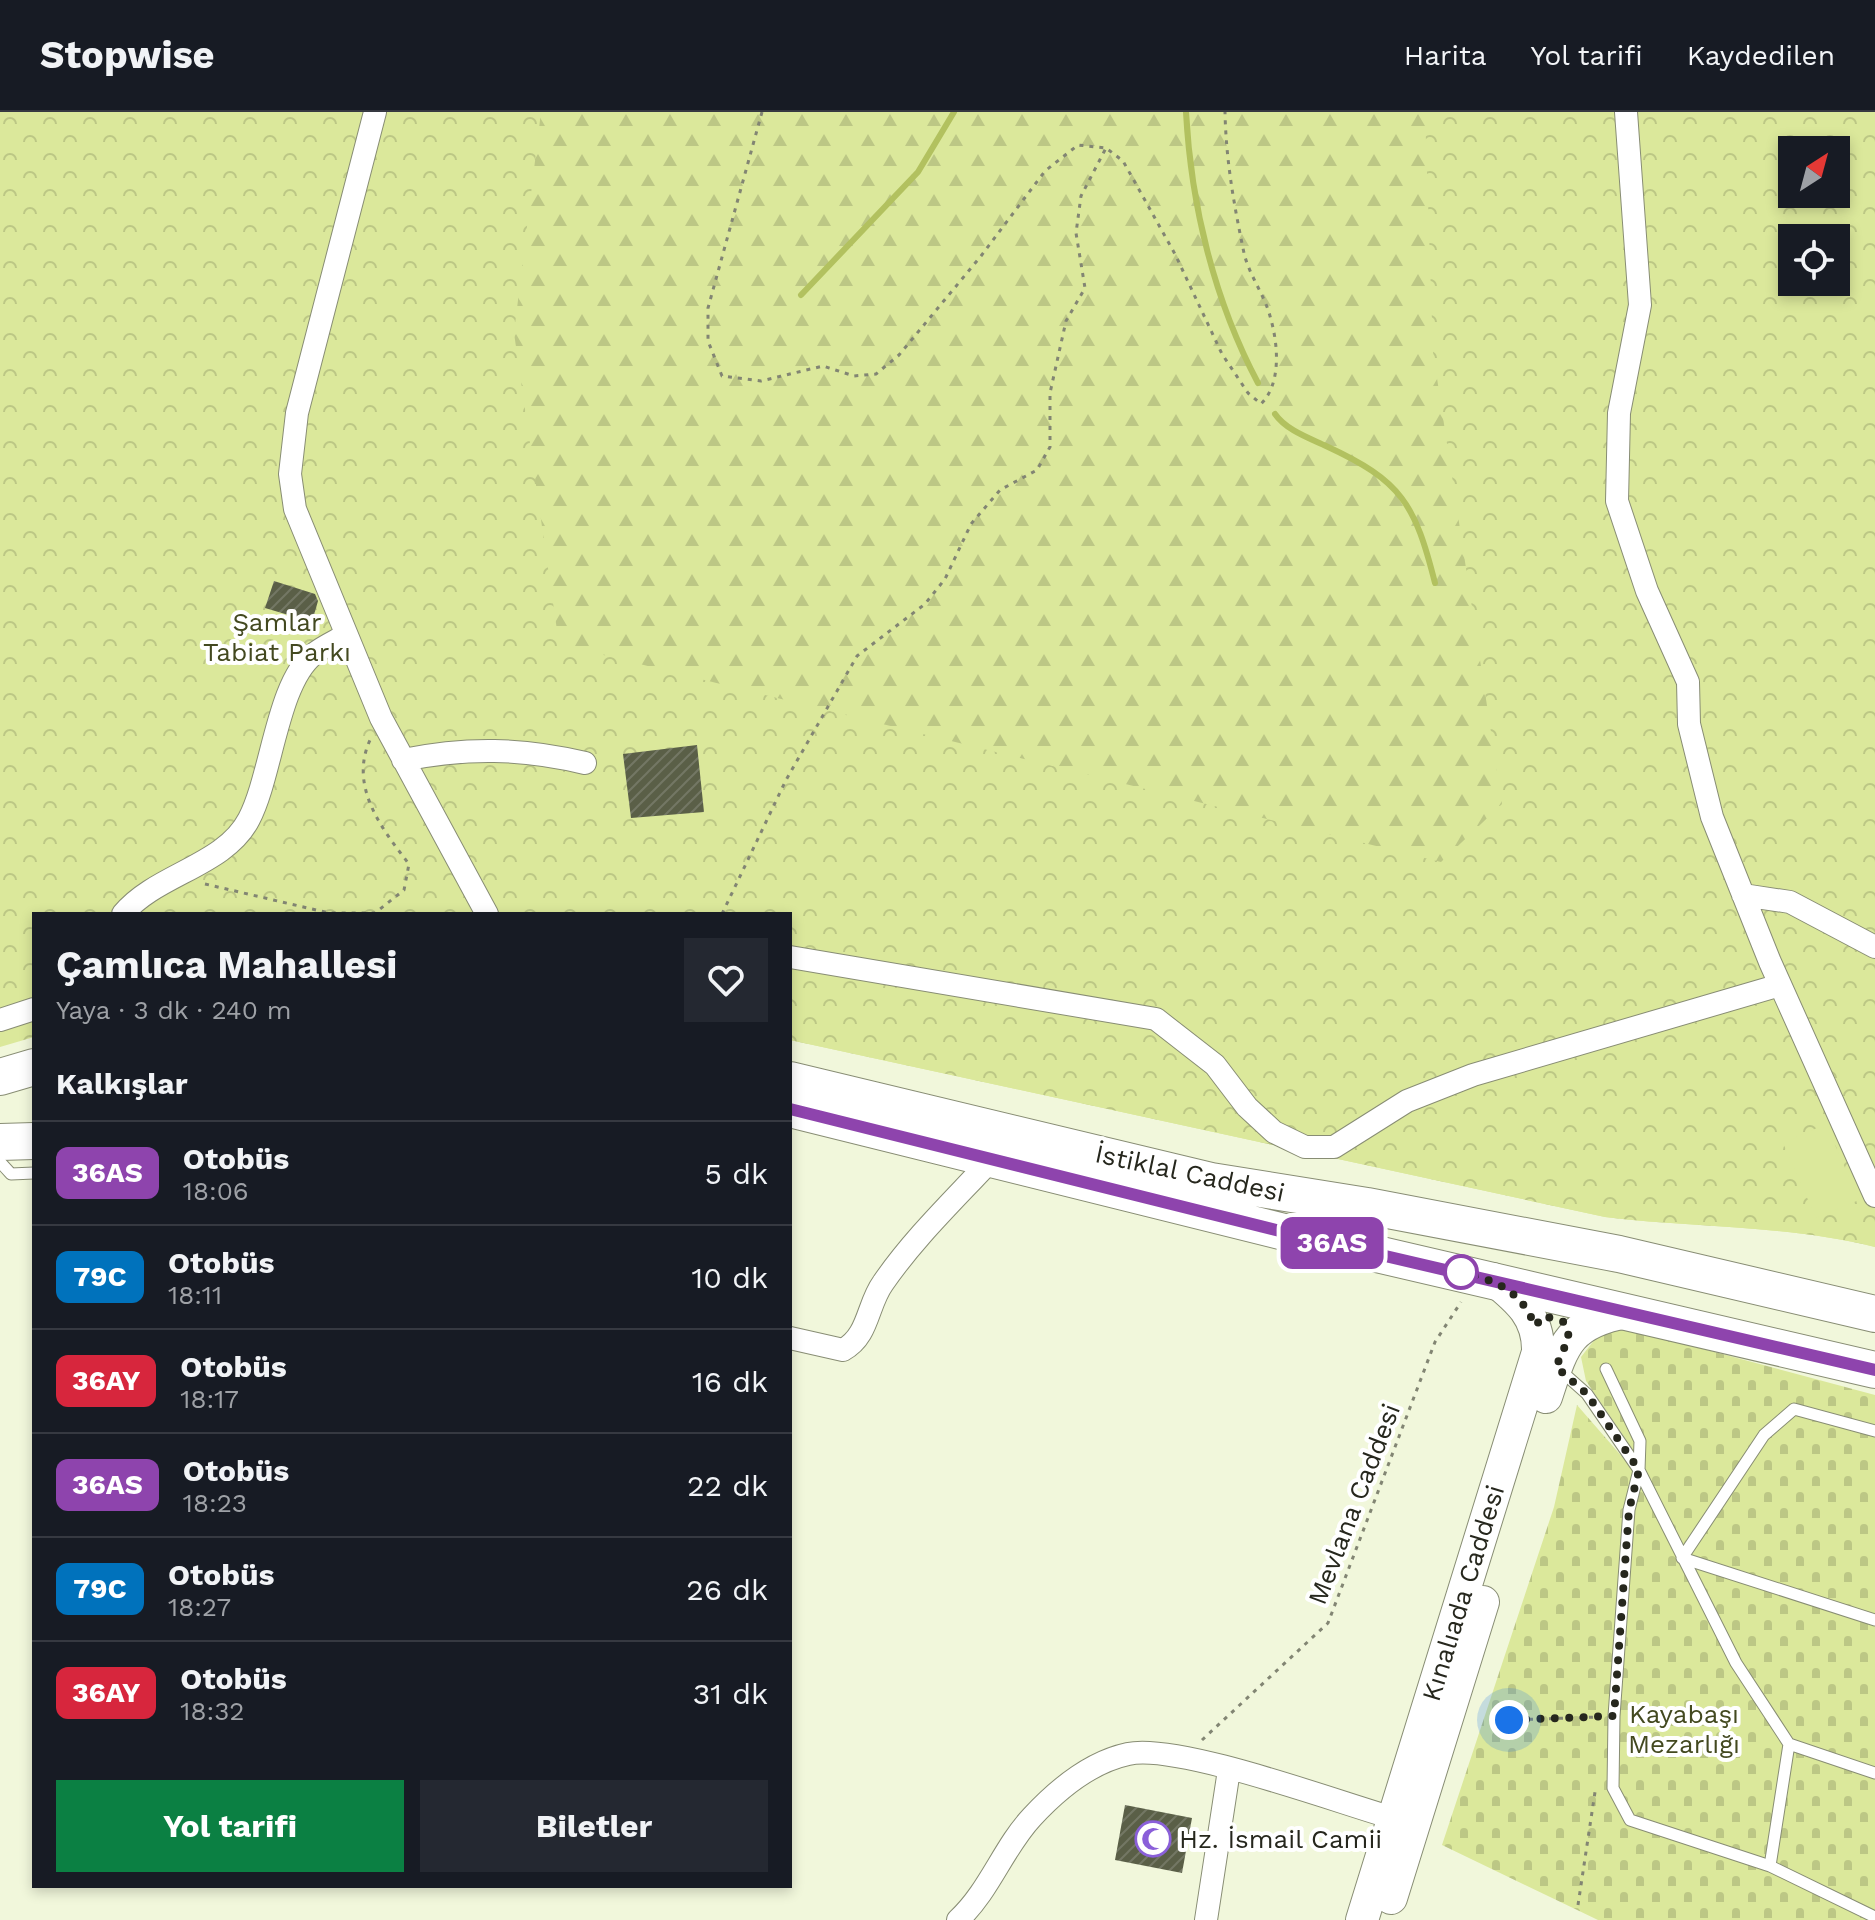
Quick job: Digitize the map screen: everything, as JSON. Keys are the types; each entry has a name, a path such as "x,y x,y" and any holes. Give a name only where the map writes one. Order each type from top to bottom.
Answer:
{"main road":[{"path":"0,1077 32,1068"},
{"name":"İstiklal Caddesi","path":"792,1080 1211,1181 1367,1206 1606,1251 1875,1314"},
{"name":"İstiklal Caddesi","path":"792,1110 990,1161 1875,1370"},
{"path":"0,1142 32,1141"},
{"path":"1493,1279 1521,1302 1535,1326 1544,1316 1557,1318 1569,1328 1569,1337"},
{"path":"1569,1337 1585,1324 1626,1312"},
{"name":"Kınalıada Caddesi","path":"1362,1920 1538,1352 1535,1326"},
{"name":"Kınalıada Caddesi","path":"1384,1920 1556,1367 1569,1337"}],"street":[{"path":"375,112 297,413 290,474 295,509 381,718 486,912"},
{"path":"1626,112 1640,305 1619,413 1617,501 1647,591 1688,682 1689,724 1712,817 1780,985 1875,1196"},
{"path":"125,912 133,902 170,877 235,839 249,819 288,693 312,655 346,635"},
{"path":"403,760 438,753 536,751 585,763"},
{"path":"1743,895 1790,902 1875,947"},
{"path":"792,957 1156,1019 1215,1065 1247,1107 1274,1132 1305,1147 1334,1147 1407,1101 1473,1075 1780,985"},
{"path":"0,1020 32,1010"},
{"path":"792,1338 843,1350 857,1343 880,1286 904,1254 990,1161"},
{"path":"980,1920 991,1881 1009,1845 1033,1816 1072,1781 1104,1761 1131,1753 1184,1756 1393,1818"},
{"path":"1206,1920 1229,1770"},
{"path":"958,1920 991,1881"}],"lane":[{"path":"0,1162 11,1174 32,1173"},
{"path":"1556,1367 1587,1394 1639,1470 1736,1663 1789,1744 1875,1773"},
{"path":"1606,1369 1640,1441 1639,1470 1629,1510 1614,1716 1613,1788 1630,1820 1770,1866 1875,1917"},
{"path":"1682,1558 1764,1435 1794,1409 1875,1431"},
{"path":"1682,1558 1875,1620"},
{"path":"1770,1866 1789,1744"}],"path":[{"path":"762,112 708,308 708,341 722,376 761,381 823,366 854,376 876,374 899,355 981,256 1045,171 1078,145 1106,148 1123,161 1175,254 1222,354 1248,393 1261,404 1273,392 1276,375 1271,318 1245,258 1226,164 1225,112"},
{"path":"723,912 786,780 857,656 925,604 945,579 971,524 1000,490 1037,470 1050,447 1050,393 1066,321 1085,288 1084,262 1076,233 1081,196 1106,148"},
{"path":"376,912 404,890 409,864 389,838 361,776 364,755 381,718"},
{"path":"170,877 325,912"},
{"name":"Mevlana Caddesi","path":"1184,1756 1328,1623 1435,1342 1464,1296 1493,1279"},
{"path":"1509,1720 1614,1716"},
{"path":"1578,1905 1595,1792 1613,1788"}],"green space":[{"name":"Şamlar Tabiat Parkı","path":"0,112 1875,112 1875,1247 1774,1231 1605,1217 792,1040 792,912 34,912"},
{"name":"Şamlar Tabiat Parkı","path":"0,112 541,112 514,333 559,644 1441,862 1502,804 1433,352 1425,112 1875,112 1875,1247 1774,1231 1605,1217 792,1040 792,912 32,912 32,1038 0,1047"},
{"path":"1826,1124 1859,1200 1816,1218 1783,1143"},
{"name":"Kayabaşı Mezarlığı","path":"1633,1330 1875,1395 1875,1920 1598,1920 1442,1845 1554,1507 1577,1405 1631,1467 1633,1450 1586,1381 1581,1357 1599,1334"}],"building":[{"path":"274,581 315,594 318,601 312,622 265,608"},
{"path":"697,745 704,812 631,818 623,754"},
{"name":"Hz. İsmail Camii","path":"1125,1805 1192,1818 1182,1873 1115,1860"}],"waterway":[{"path":"801,295 918,172 954,112"},
{"path":"1186,112 1193,182 1207,251 1229,319 1258,383"},
{"path":"1275,414 1291,429 1352,459 1389,484 1412,514 1435,583"}],"bus line":[{"name":"36AS","path":"792,1109 950,1151 1308,1238 1875,1370"}],"place":[{"name":"Hz. İsmail Camii","path":"1153,1839"}],"route":[{"path":"1461,1272 1493,1279 1521,1302 1535,1326 1544,1316 1564,1322 1569,1328 1569,1337 1556,1367 1587,1394 1639,1470 1629,1510 1614,1716 1509,1720"}]}
